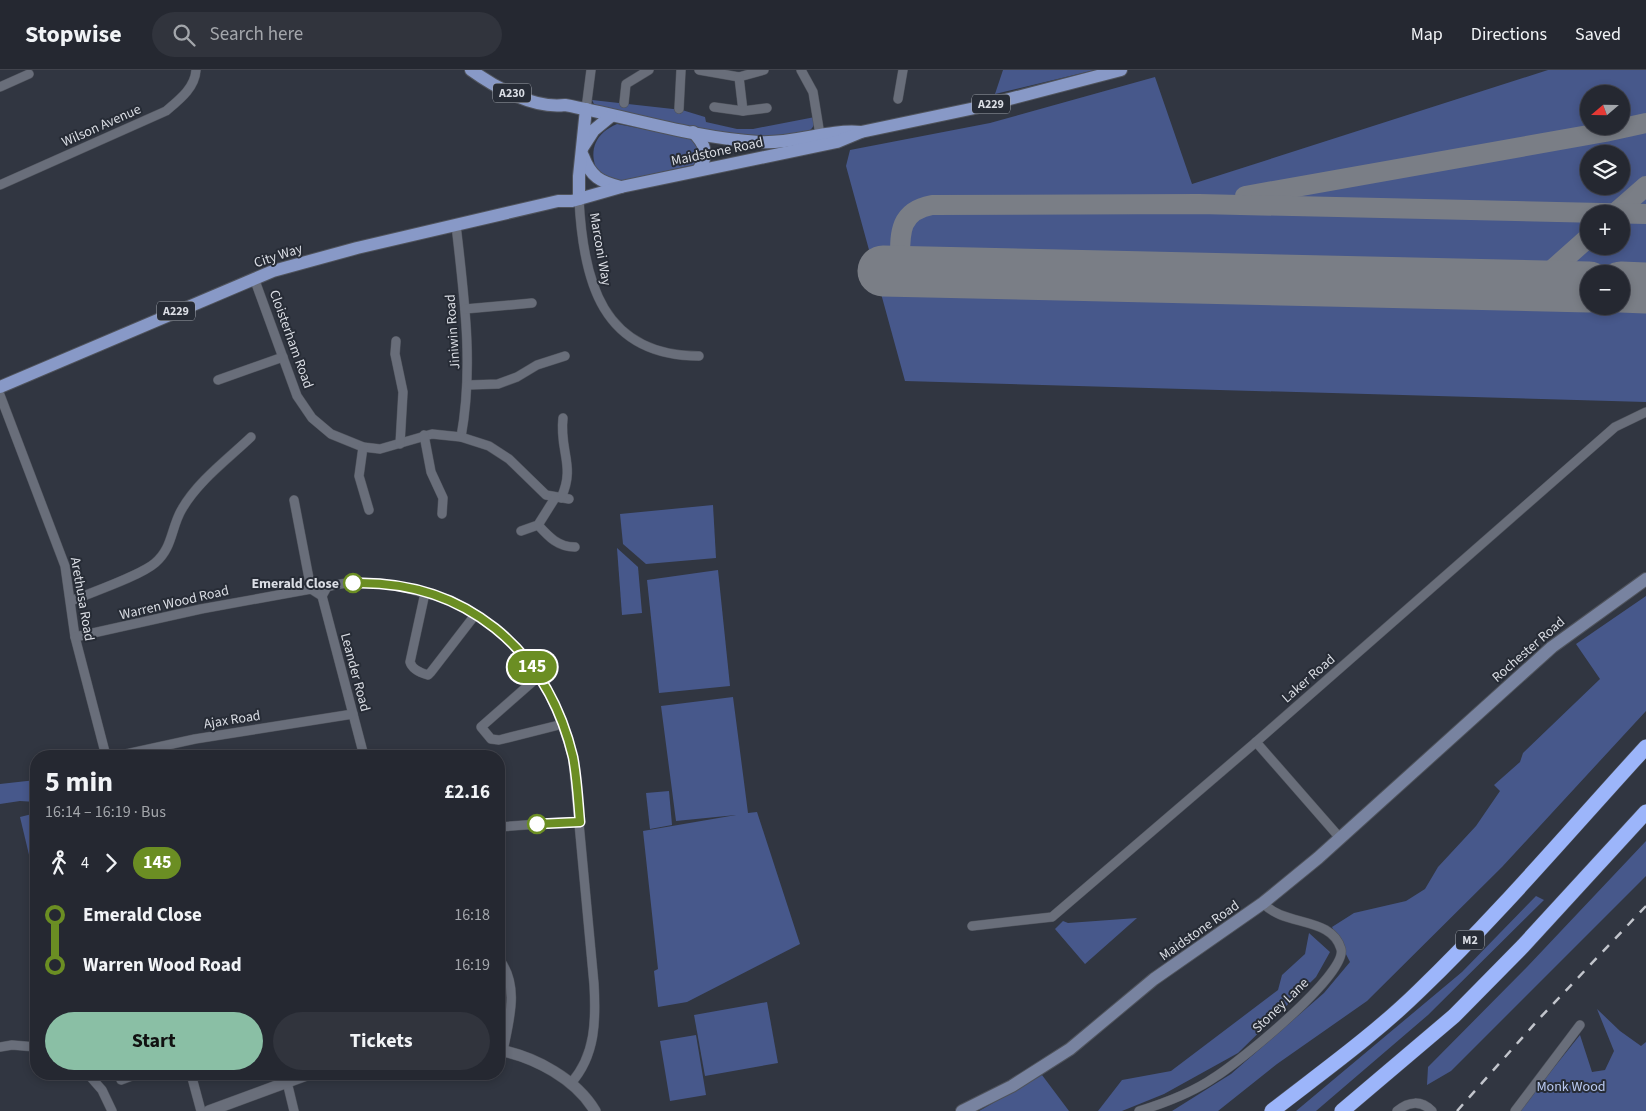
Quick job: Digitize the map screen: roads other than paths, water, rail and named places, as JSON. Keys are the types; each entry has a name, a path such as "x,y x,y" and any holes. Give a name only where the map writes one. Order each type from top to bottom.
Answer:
{"highway":[{"name":"M2","path":"1272,1111 1364,1038 1417,992 1503,904 1646,747"},
{"path":"1342,1111 1454,1016 1523,946 1646,812"}],"main road":[{"name":"A230","path":"471,70 510,92 536,102 586,109"},
{"name":"Maidstone Road","path":"579,199 621,187 837,142 861,132 975,108 1121,70"},
{"path":"558,106 576,119 594,177 603,182 621,187"},
{"path":"579,199 579,176 586,109"},
{"name":"Maidstone Road","path":"586,109 611,116 692,132 766,142 844,130 861,132"},
{"path":"583,146 594,130 611,116"},
{"path":"692,132 703,144 705,150 702,164 698,170"},
{"path":"558,201 569,191 579,176"},
{"name":"City Way","path":"0,387 254,278 324,256 558,201 579,199"},
{"name":"Rochester Road","path":"1436,751 1569,633 1646,579"},
{"name":"Maidstone Road","path":"962,1111 1020,1081 1070,1049 1154,979 1263,903 1340,838 1436,751"}],"street":[{"name":"Wilson Avenue","path":"0,185 166,111 182,98 196,78 196,70"},
{"path":"586,109 592,70"},
{"path":"624,103 626,84 649,70"},
{"path":"678,109 681,70"},
{"path":"699,70 740,77 764,70"},
{"path":"802,70 813,92 820,135"},
{"path":"898,99 904,70"},
{"path":"0,87 29,75"},
{"path":"740,77 743,111"},
{"path":"714,107 743,111 767,108"},
{"name":"Marconi Way","path":"579,199 590,276 600,303 608,316 628,336 647,346 671,354 699,356"},
{"name":"Jiniwin Road","path":"456,225 465,309 468,385 461,437"},
{"name":"Cloisterham Road","path":"254,278 297,396 312,418 331,434 363,447 380,449 424,436 439,434 461,437 489,446 509,459 538,489 562,498"},
{"path":"465,309 532,303"},
{"path":"396,341 395,354 403,392 400,444"},
{"path":"468,385 498,384 517,377 537,365 565,356"},
{"path":"218,380 283,357"},
{"name":"Arethusa Road","path":"0,395 63,560 71,601 75,637 104,750"},
{"name":"Laker Road","path":"972,926 1052,917 1256,742 1615,427 1646,412"},
{"path":"521,531 538,525 562,498 568,483 569,473 561,435 563,418"},
{"path":"424,436 431,472 443,498 442,514"},
{"path":"71,601 148,568 159,559 168,549 182,508 193,493 251,437"},
{"path":"363,447 359,476 369,510"},
{"path":"294,500 312,589 322,596 327,587 352,583 400,585 451,601 506,635 539,676 563,724 573,759 580,822 595,1018 593,1036 584,1064 571,1083"},
{"path":"538,525 554,541 566,547 575,547"},
{"name":"Warren Wood Road","path":"75,637 201,609 312,589"},
{"path":"425,593 410,662 412,666 423,674 428,675 431,672 475,615"},
{"name":"Leander Road","path":"322,596 362,750"},
{"path":"539,676 481,727 491,739 499,740 563,724"},
{"name":"Ajax Road","path":"145,750 195,739 353,714"},
{"path":"1256,742 1340,838"},
{"path":"505,827 580,822"},
{"name":"Stoney Lane","path":"1139,1111 1166,1103 1192,1090 1233,1065 1295,1013 1339,960 1341,949 1336,938 1316,923 1303,923 1282,917 1270,911 1263,903"},
{"path":"505,970 510,979 511,1000 505,1031"},
{"path":"1515,1111 1580,1025"},
{"path":"0,1047 30,1046"},
{"path":"505,1052 536,1063 571,1083 593,1110"},
{"path":"93,1080 102,1090 112,1111"},
{"path":"193,1080 201,1111"},
{"path":"209,1111 292,1080"},
{"path":"287,1082 294,1111"},
{"path":"1397,1111 1413,1103 1429,1108"}],"railway":[{"path":"1457,1111 1538,1020 1646,906"}],"place":[{"name":"Emerald Close","path":"353,583"}],"park label":[{"name":"Monk Wood","path":"1571,1086"}]}
